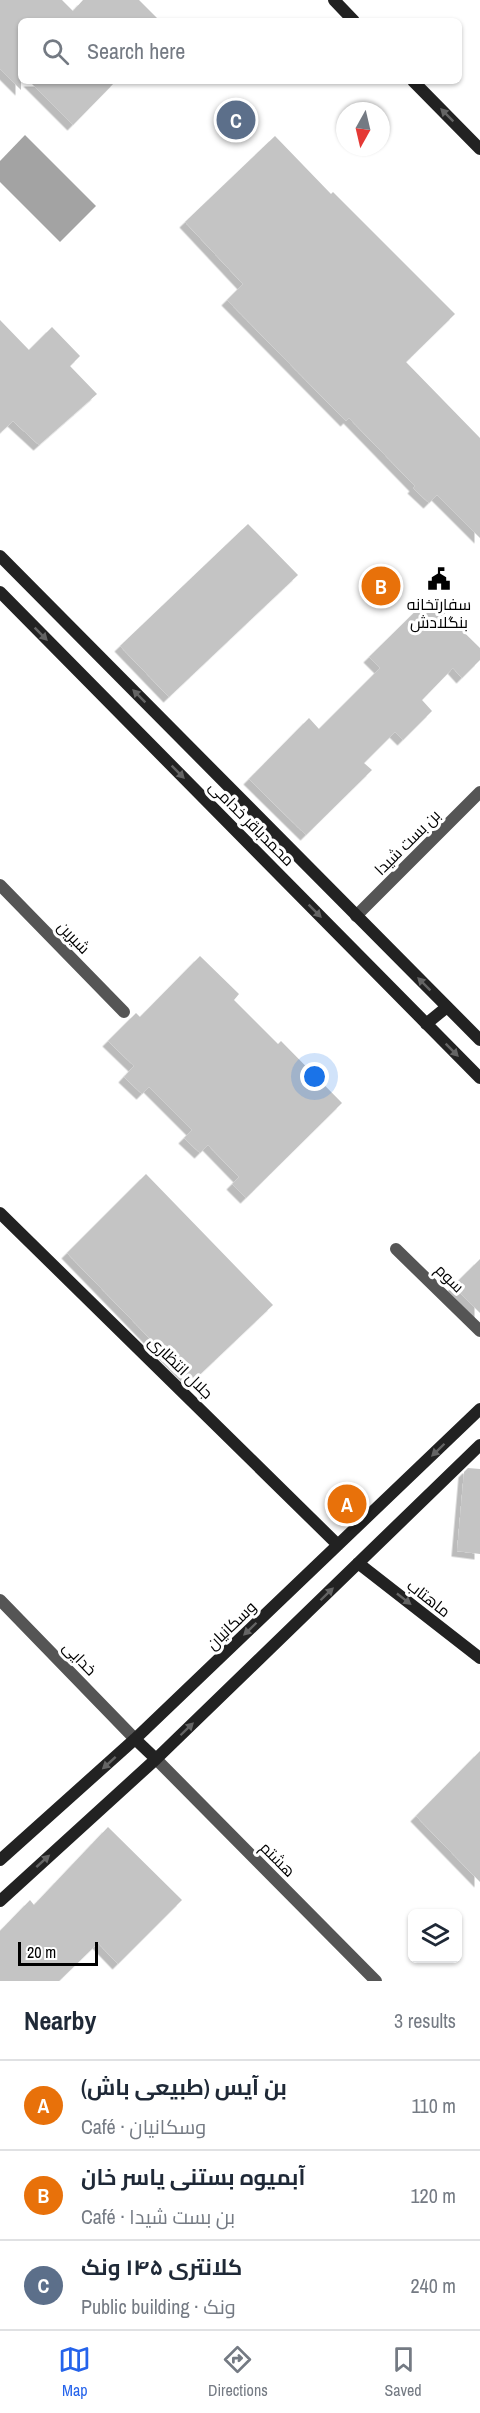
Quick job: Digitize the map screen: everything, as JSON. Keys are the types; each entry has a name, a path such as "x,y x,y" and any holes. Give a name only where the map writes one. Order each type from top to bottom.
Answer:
{"street":[{"path":"334,0 351,18"},
{"path":"416,84 480,149"},
{"name":"محمدباقر خدامی","path":"0,556 480,1040"},
{"name":"محمدباقر خدامی","path":"0,592 480,1078"},
{"name":"بن بست شیدا","path":"356,916 480,792"},
{"name":"شیرین","path":"0,885 124,1012"},
{"path":"426,1024 447,1007"},
{"name":"جلال انتظاری","path":"0,1213 338,1545"},
{"name":"سوم","path":"396,1249 480,1331"},
{"name":"وسکانیان","path":"0,1860 135,1739 480,1410"},
{"path":"0,1901 156,1759 480,1445"},
{"name":"ماهتاب","path":"358,1563 480,1658"},
{"name":"خدایی","path":"0,1600 135,1739"},
{"path":"135,1739 156,1759"},
{"name":"هشتم","path":"156,1759 376,1981"}],"shaded area":[{"path":"25,135 96,206 60,242 0,182 0,161"}],"building":[{"path":"0,0 62,0 73,11 83,0 139,0 157,18 18,18 18,84 21,84 21,90 0,69"},
{"path":"32,84 113,84 73,125"},
{"path":"275,136 331,194 333,192 455,314 406,362 480,438 480,538 437,495 429,503 413,488 415,486 349,418 346,421 227,300 243,284 185,222"},
{"path":"0,320 29,350 52,327 80,356 70,366 97,394 39,445 13,421 0,433"},
{"path":"248,524 298,575 169,697 120,646"},
{"path":"429,598 480,648 480,660 462,678 453,668 422,700 432,711 403,740 395,732 364,763 372,770 306,835 249,779 309,718 319,729 380,668 369,657"},
{"path":"200,956 239,994 234,1000 278,1044 281,1041 342,1103 246,1198 232,1184 239,1177 208,1145 200,1153 184,1138 192,1130 149,1087 142,1094 124,1077 134,1066 108,1041 136,1013 140,1017"},
{"path":"146,1174 273,1305 192,1382 67,1253"},
{"path":"480,1259 480,1313 453,1286"},
{"path":"468,1468 480,1469 480,1554 457,1551 464,1472"},
{"path":"480,1751 480,1882 416,1816"},
{"path":"108,1827 182,1900 118,1964 98,1943 59,1981 0,1981 0,1931 30,1900 34,1905"}],"place":[{"name":"کلانتری ۱۴۵ ونک","path":"236,120"},
{"name":"سفارتخانه بنگلادش","path":"439,579"},
{"name":"آبمیوه بستنی یاسر خان","path":"381,586"},
{"name":"بن آیس (طبیعی باش)","path":"347,1504"}]}
